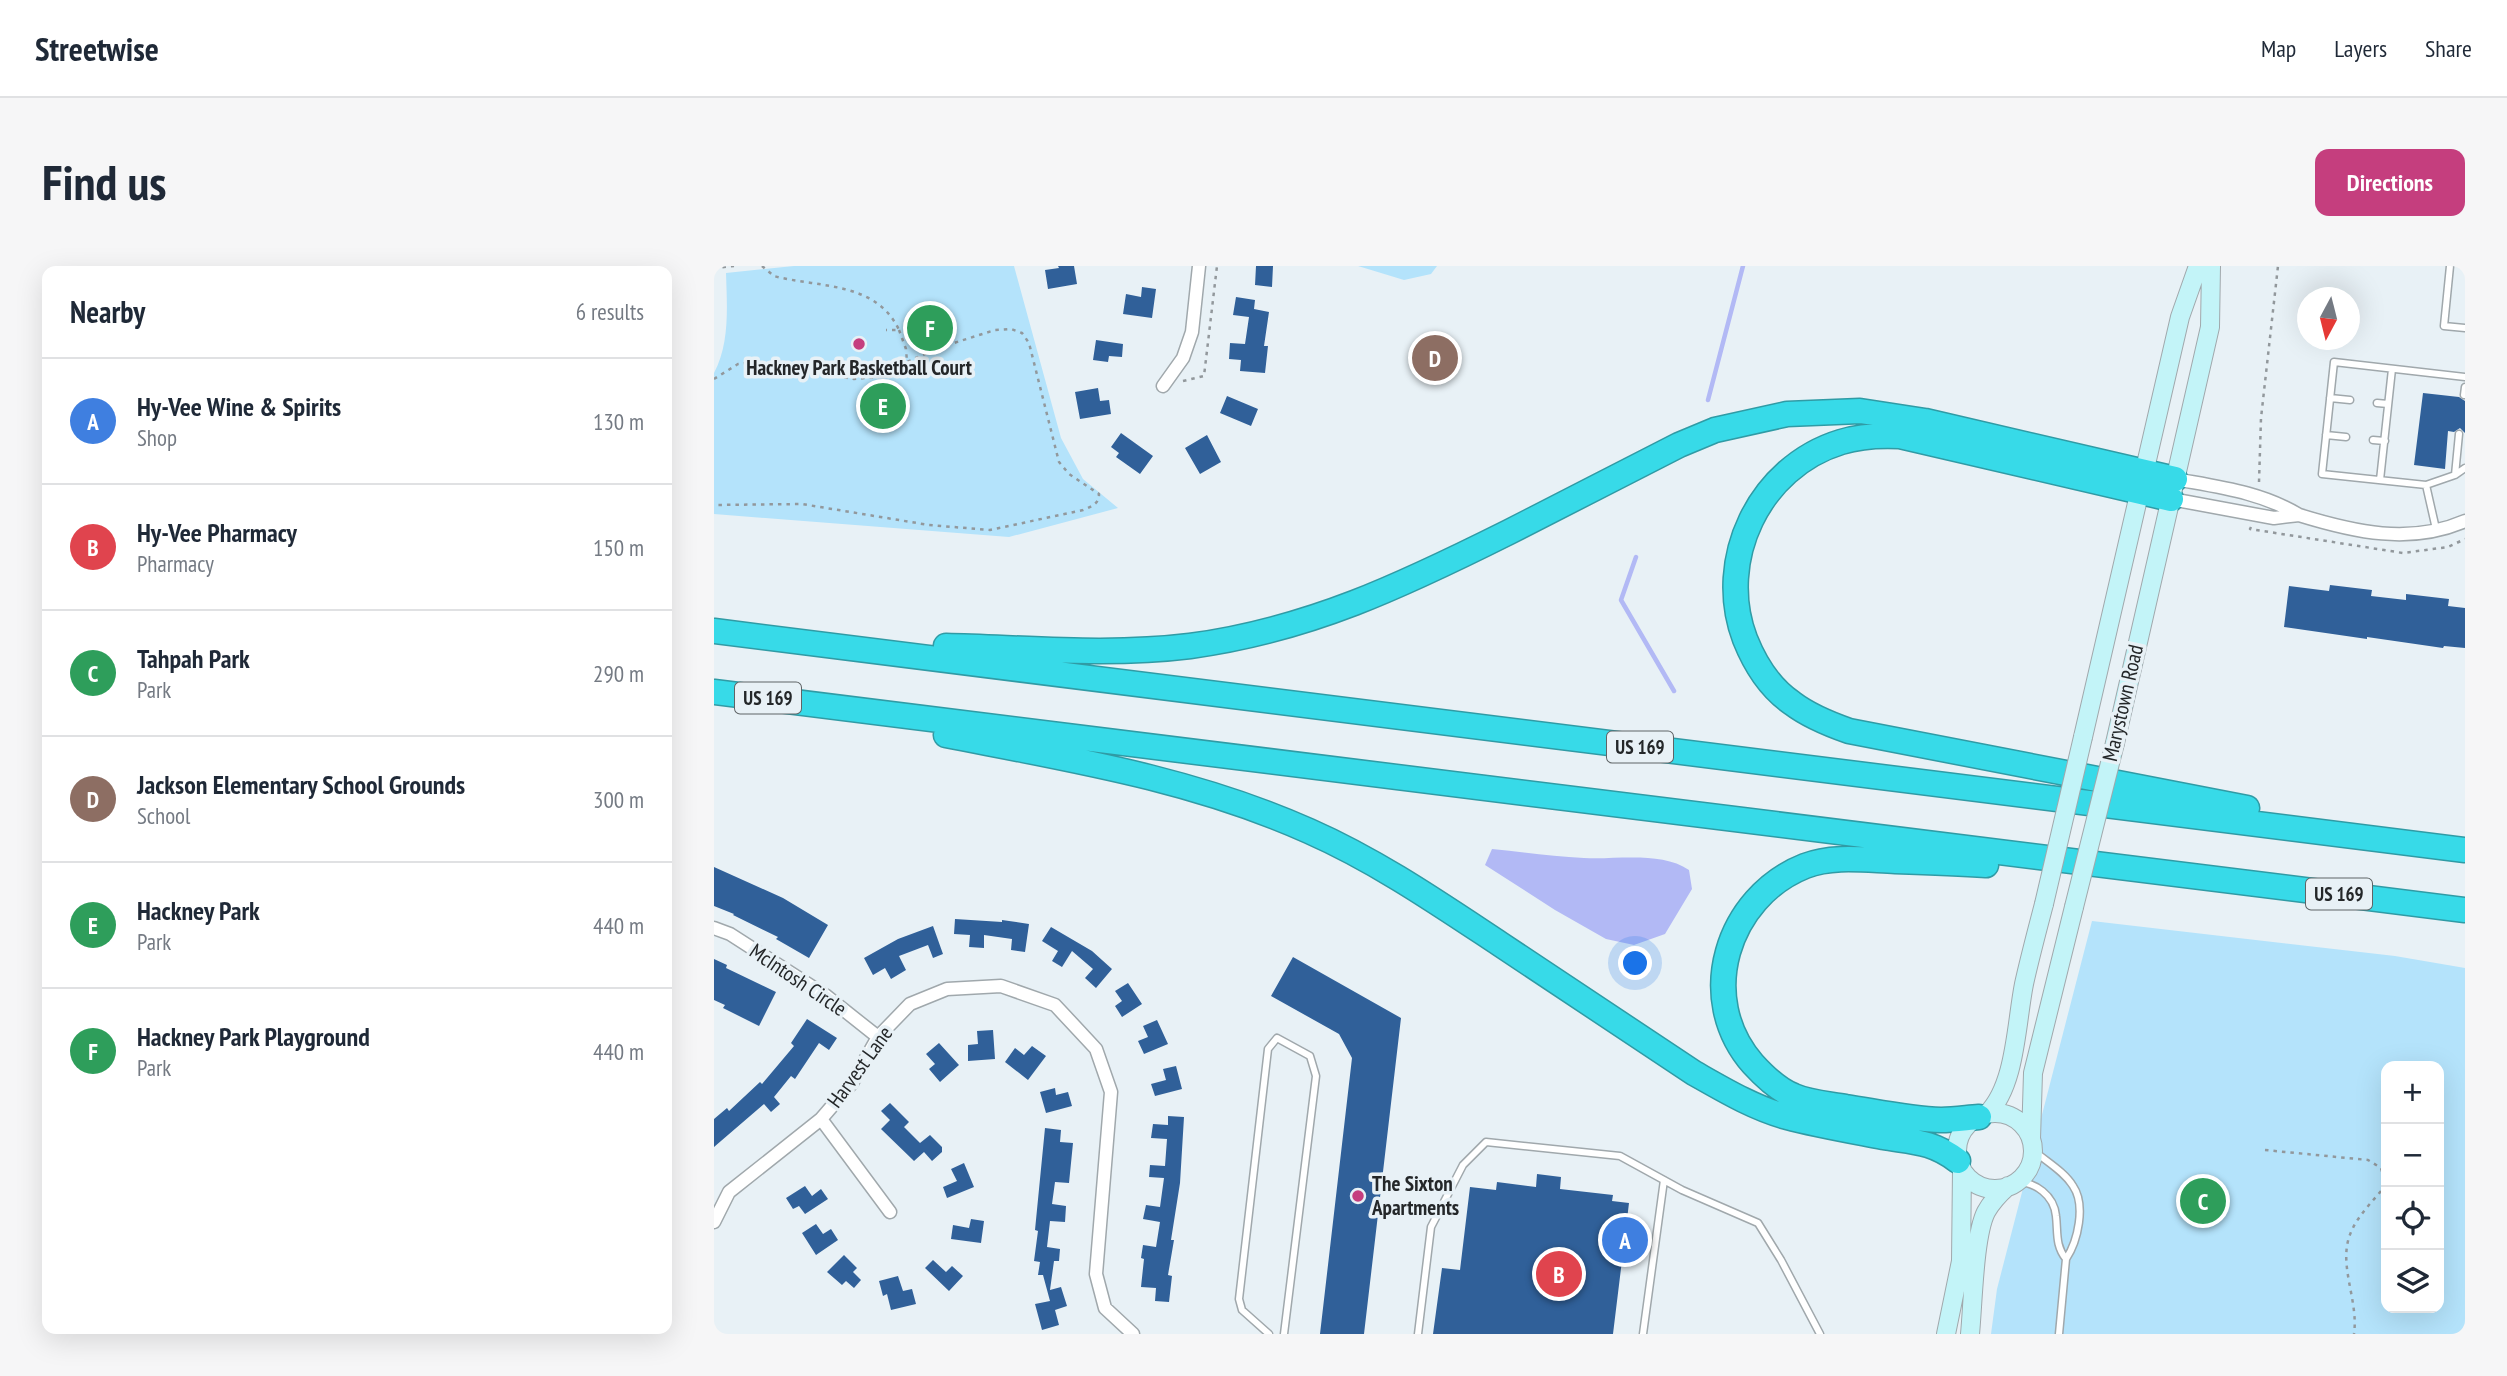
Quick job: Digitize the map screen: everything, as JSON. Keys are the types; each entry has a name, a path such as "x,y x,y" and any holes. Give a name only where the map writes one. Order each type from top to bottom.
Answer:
{"highway":[{"path":"816,644 1052,650 1142,649 1200,644 1281,628 1403,585 1691,440 1715,430 1787,414 1860,411 1894,415 2173,489"},
{"path":"2142,481 1900,436 1872,435 1842,441 1818,451 1796,464 1760,502 1746,529 1737,559 1735,590 1740,624 1752,656 1775,688 1790,702 1819,720 1849,731 2280,814 2465,844"},
{"name":"US 169","path":"714,631 2465,850"},
{"name":"US 169","path":"714,692 2465,910"},
{"path":"823,705 897,726 1160,778 1259,810 1361,856 1413,886 1725,1091 1787,1117 1921,1142 1942,1149 1960,1165"},
{"path":"1983,1116 1942,1120 1828,1104 1794,1096 1766,1078 1744,1053 1730,1027 1724,1003 1727,954 1734,933 1747,910 1763,892 1785,876 1807,865 1834,860 1954,863 2213,878"}],"main road":[{"name":"Marystown Road","path":"1983,1116 1996,1105 2006,1085 2025,981 2180,317 2198,266"},
{"name":"Marystown Road","path":"2031,1144 2033,1073 2115,743 2210,327 2211,266"},
{"path":"1946,1334 1961,1261 1960,1165 1957,1152 1961,1135 1971,1122 1996,1114 2012,1118 2026,1131 2031,1144 2029,1167 1994,1198 1985,1215 1979,1240 1970,1334"},
{"path":"1960,1165 1967,1177 1981,1186 1990,1189 2012,1184"}],"street":[{"path":"1163,386 1183,358 1192,332 1199,266"},
{"path":"2173,489 2256,495 2278,502 2299,515 2339,527 2380,534 2407,536 2436,531 2465,521"},
{"path":"2173,489 2253,516 2274,518 2299,515"},
{"name":"McIntosh Circle","path":"714,928 730,934 825,995 878,1037"},
{"name":"Harvest Lane","path":"714,1222 729,1192 821,1119 852,1083 878,1037 910,1004 947,989 1001,986 1055,1005 1096,1049 1111,1092 1096,1274 1105,1308 1133,1334"},
{"path":"821,1119 890,1212"}],"lane":[{"path":"2450,266 2444,326 2465,328"},
{"path":"2465,377 2334,362 2322,474 2426,485 2455,475 2465,468"},
{"path":"2380,480 2392,369"},
{"path":"2464,396 2465,387"},
{"path":"2330,398 2350,400"},
{"path":"2377,403 2388,404"},
{"path":"2455,475 2459,434"},
{"path":"2326,435 2346,437"},
{"path":"2373,440 2385,441"},
{"path":"2426,485 2436,531"},
{"path":"1269,1334 1242,1310 1239,1299 1268,1049 1277,1038 1310,1056 1316,1076 1283,1334"},
{"path":"1418,1334 1431,1227 1463,1165 1486,1142 1620,1156 1664,1180 1758,1223 1820,1334"},
{"path":"2031,1144 2069,1181 2079,1201 2078,1226 2072,1250 2066,1259 2059,1334"},
{"path":"1643,1334 1664,1180"},
{"path":"2012,1184 2029,1182 2041,1189 2056,1212 2057,1248 2066,1259"}],"path":[{"path":"714,268 734,266"},
{"path":"762,266 774,276 865,295 883,306 899,330 906,349 907,362"},
{"path":"2256,495 2278,266"},
{"path":"714,379 738,364 754,362 854,379 877,377 900,370 907,362 938,348 995,330 1011,329 1022,333 1031,350 1059,462 1069,474 1099,494 1096,505 1083,510 990,530 929,525 802,504 714,505"},
{"path":"886,330 899,330"},
{"path":"2253,516 2250,529 2403,553 2448,547 2465,539"},
{"path":"2265,1150 2368,1160 2381,1168 2386,1185 2351,1230 2345,1261 2357,1315 2354,1334"}],"shaded area":[{"path":"794,266 1014,266 1061,438 1083,479 1118,508 1009,537 714,514 714,373 725,337 726,273"},
{"path":"1358,266 1437,266 1431,274 1404,280"},
{"path":"2092,921 2395,956 2465,968 2465,1334 1991,1334 1997,1289"}],"water":[{"path":"1492,849 1572,857 1665,860 1689,870 1692,889 1665,934 1634,945 1606,939 1485,865"}],"building":[{"path":"1058,266 1074,266 1077,284 1048,289 1045,270 1059,268"},
{"path":"1256,266 1273,266 1272,287 1255,285"},
{"path":"1142,287 1156,289 1152,318 1123,314 1126,294 1141,297"},
{"path":"1236,297 1255,300 1254,309 1269,312 1264,346 1268,346 1265,373 1240,371 1241,360 1229,359 1230,343 1245,344 1249,317 1233,315"},
{"path":"1096,340 1123,344 1122,357 1109,356 1108,362 1093,360"},
{"path":"1098,388 1100,401 1109,400 1111,414 1080,419 1075,392"},
{"path":"2423,393 2459,397 2465,401 2465,433 2460,428 2454,432 2448,431 2445,469 2414,465"},
{"path":"1227,396 1258,409 1251,426 1220,413"},
{"path":"1121,433 1153,456 1140,474 1116,457 1119,453 1111,447"},
{"path":"1207,435 1221,462 1200,474 1185,448"},
{"path":"2330,585 2372,590 2371,596 2406,600 2406,594 2449,599 2448,606 2465,608 2465,648 2443,648 2284,627 2289,586 2329,591"},
{"path":"714,867 783,898 828,925 809,958 776,939 778,937 714,906"},
{"path":"955,919 1002,920 1029,924 1025,952 1011,950 1012,939 984,935 984,948 969,947 970,935 954,934"},
{"path":"933,926 943,954 933,958 928,945 899,956 906,970 891,979 885,968 873,975 864,958 898,939"},
{"path":"1051,927 1092,951 1112,969 1096,988 1085,978 1093,969 1072,951 1062,967 1052,961 1058,951 1042,941"},
{"name":"The Sixton Apartments","path":"1293,957 1401,1018 1364,1334 1320,1334 1352,1058 1339,1034 1271,996"},
{"path":"714,959 727,965 726,968 776,992 759,1026 723,1008 725,1005 714,1000"},
{"path":"1128,983 1142,1004 1122,1017 1115,1006 1122,1001 1115,991"},
{"path":"807,1019 837,1038 829,1050 819,1043 795,1079 791,1076 774,1097 780,1104 771,1112 764,1104 714,1147 714,1119 727,1108 729,1111 760,1082 762,1084 794,1046 791,1043"},
{"path":"1157,1020 1168,1044 1144,1054 1138,1041 1148,1037 1143,1026"},
{"path":"993,1030 995,1059 968,1061 968,1045 978,1044 977,1031"},
{"path":"939,1043 959,1065 940,1082 929,1069 935,1064 926,1054"},
{"path":"1032,1046 1046,1056 1028,1080 1005,1062 1015,1048 1024,1055"},
{"path":"1176,1066 1182,1089 1155,1096 1151,1084 1166,1080 1163,1069"},
{"path":"1055,1088 1056,1095 1068,1092 1072,1106 1046,1113 1040,1092"},
{"path":"890,1103 909,1122 904,1127 920,1143 930,1135 942,1147 942,1152 932,1161 924,1152 914,1161 881,1129 890,1120 881,1111"},
{"path":"1168,1116 1184,1117 1180,1183 1168,1275 1172,1276 1169,1302 1155,1301 1156,1288 1141,1287 1143,1245 1156,1247 1160,1222 1143,1219 1146,1205 1160,1207 1164,1178 1149,1177 1150,1165 1165,1166 1167,1139 1151,1138 1153,1124 1168,1125"},
{"path":"1045,1128 1061,1130 1060,1142 1073,1143 1069,1183 1055,1182 1052,1204 1066,1206 1065,1222 1050,1221 1047,1247 1060,1249 1059,1261 1054,1261 1050,1290 1061,1287 1067,1306 1055,1310 1059,1325 1042,1330 1035,1304 1050,1301 1043,1275 1038,1275 1040,1262 1034,1261"},
{"path":"964,1163 974,1187 947,1198 943,1187 957,1181 951,1169"},
{"path":"1537,1174 1561,1177 1560,1189 1613,1195 1612,1201 1629,1203 1613,1334 1433,1334 1442,1268 1460,1270 1470,1187 1496,1190 1497,1182 1536,1187"},
{"path":"805,1186 812,1196 821,1189 828,1199 805,1214 799,1206 793,1209 786,1198"},
{"path":"971,1219 984,1221 981,1243 951,1239 953,1225 969,1228"},
{"path":"816,1224 823,1234 831,1229 838,1240 816,1255 802,1233"},
{"path":"844,1255 857,1268 853,1272 861,1280 854,1288 846,1281 842,1285 827,1272"},
{"path":"933,1260 946,1272 952,1266 963,1276 949,1291 925,1268"},
{"path":"898,1276 903,1291 912,1289 916,1304 891,1310 887,1294 883,1296 879,1281"}],"waterway":[{"path":"1708,400 1743,266"},
{"path":"1636,557 1621,600 1674,691"}],"place":[{"name":"Hackney Park Playground","path":"930,328"},
{"name":"Hackney Park Basketball Court","path":"859,344"},
{"name":"Jackson Elementary School Grounds","path":"1435,358"},
{"name":"Hackney Park","path":"883,406"},
{"name":"The Sixton Apartments","path":"1358,1196"},
{"name":"Tahpah Park","path":"2203,1201"},
{"name":"Hy-Vee Wine & Spirits","path":"1625,1240"},
{"name":"Hy-Vee Pharmacy","path":"1559,1274"}]}
